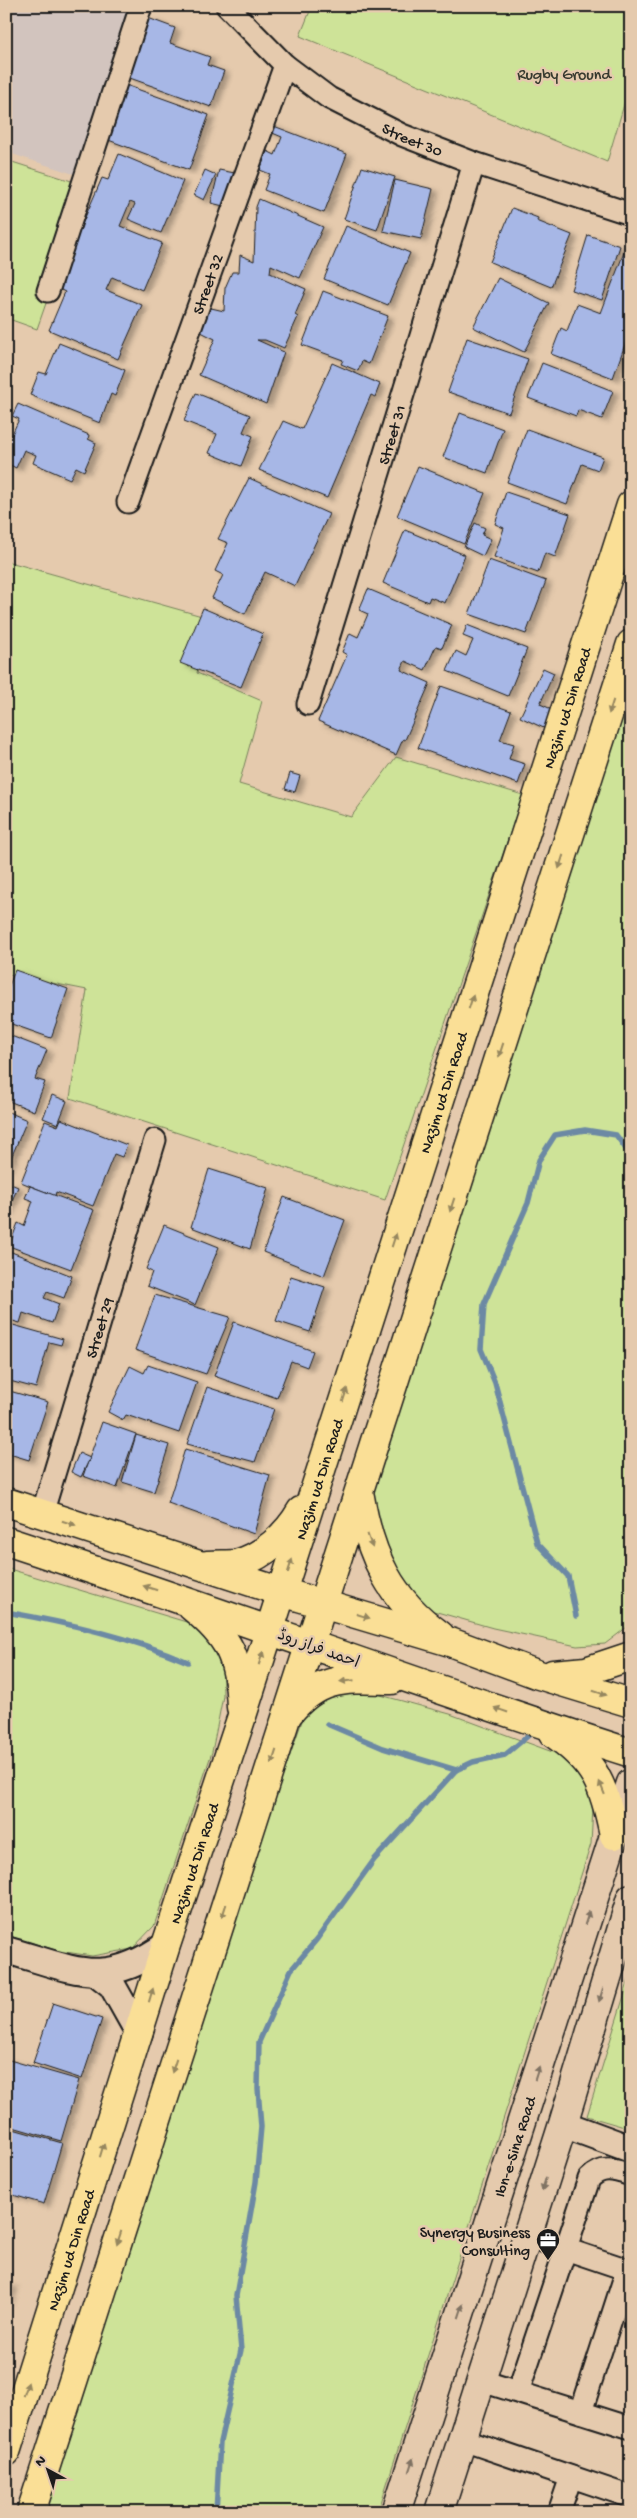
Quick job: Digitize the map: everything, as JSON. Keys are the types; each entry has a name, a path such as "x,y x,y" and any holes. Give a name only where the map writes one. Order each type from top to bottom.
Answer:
{"main road":[{"name":"Nazim ud Din Road","path":"6,2452 166,1945 241,1719 631,505"},
{"path":"32,2512 286,1717 312,1644 631,644"},
{"path":"199,1565 236,1564 267,1550 294,1523 317,1482"},
{"path":"360,1493 366,1529 378,1563 396,1594 421,1621 450,1642"},
{"path":"6,1502 282,1592 450,1642 539,1675 631,1703"},
{"name":"احمد فراز روڈ","path":"6,1541 181,1598 414,1681 631,1753"},
{"path":"181,1598 213,1624 231,1648 240,1682 241,1719"},
{"path":"539,1675 586,1671 631,1656"},
{"path":"286,1717 303,1696 327,1683 350,1680 414,1681"},
{"path":"541,1724 574,1749 596,1774 607,1803 614,1835"},
{"name":"Ibn-e-Sina Road","path":"396,2512 631,1783"},
{"path":"439,2512 563,2124 631,1898"},
{"path":"577,1948 613,1957"},
{"path":"514,2144 552,2156"},
{"path":"90,2190 131,2201"}],"street":[{"path":"48,291 141,6"},
{"name":"Street 30","path":"227,6 285,65 329,98 402,135 474,163 631,214"},
{"name":"Street 32","path":"128,502 285,65"},
{"name":"Street 31","path":"308,704 474,163"},
{"name":"Street 29","path":"42,1514 155,1140"},
{"path":"98,1974 120,1970 144,1961 166,1945"},
{"path":"6,1950 98,1974 112,1984 139,2033"},
{"path":"563,2124 631,2149"},
{"path":"518,2392 589,2179 594,2174 606,2169 631,2175"},
{"path":"527,2236 629,2270 581,2412"},
{"path":"482,2381 631,2428"},
{"path":"463,2440 631,2497"},
{"path":"559,2512 571,2477"}],"shaded area":[{"path":"6,6 138,6 89,179 6,152"}],"green space":[{"name":"Rugby Ground","path":"312,6 631,6 631,81 607,162 300,36"},
{"path":"6,160 87,186 37,329 6,318"},
{"path":"6,561 209,618 197,673 262,701 239,784 351,817 396,757 523,795 385,1200 70,1098 87,990 6,974"},
{"path":"631,676 631,1624 605,1644 577,1646 493,1628 423,1608 381,1556 368,1502"},
{"path":"6,1568 193,1624 222,1649 223,1696 212,1752 154,1926 132,1949 92,1956 59,1951 6,1935"},
{"path":"373,1693 450,1714 566,1757 594,1789 591,1844 378,2512 44,2512 221,1952 309,1701 324,1696"},
{"path":"631,1973 631,2129 587,2116"}],"building":[{"path":"148,18 175,28 170,43 210,57 207,65 224,71 211,107 127,77"},
{"path":"123,84 209,115 189,170 103,138"},
{"path":"266,123 347,154 324,213 264,190 270,174 260,170 267,151 275,155 282,137 263,129"},
{"path":"119,154 183,181 161,233 128,219 135,204 130,202 120,226 162,243 142,290 112,277 106,290 142,305 118,359 49,330 65,292 55,287 102,178 108,180"},
{"path":"362,167 395,177 377,230 344,219"},
{"path":"205,170 216,175 204,200 194,195"},
{"path":"219,170 240,174 232,208 211,203"},
{"path":"395,180 433,189 421,239 383,231"},
{"path":"259,199 323,227 300,278 271,265 270,273 306,289 295,315 298,317 284,348 265,340 257,340 284,352 266,404 199,375 215,339 201,332 201,322 207,307 224,311 225,288 232,272 239,272 240,255 254,261 256,207"},
{"path":"512,208 538,218 537,221 572,235 551,287 490,262"},
{"path":"346,226 410,253 388,305 324,279"},
{"path":"588,235 620,246 602,300 571,290"},
{"path":"626,247 631,249 631,337 628,336 613,378 551,354 561,328 567,331 577,304 601,313"},
{"path":"498,278 549,303 524,352 473,327"},
{"path":"323,291 388,316 369,364 362,361 358,371 341,364 343,360 302,345"},
{"path":"467,338 528,359 509,413 448,392"},
{"path":"59,343 125,370 115,396 111,394 100,423 30,395 39,372 46,374"},
{"path":"332,363 380,384 375,397 371,395 327,498 259,470 283,421 302,429"},
{"path":"542,363 613,391 602,419 578,410 576,416 528,398"},
{"path":"196,393 250,415 243,432 253,436 241,466 209,453 217,434 184,421"},
{"path":"18,404 89,435 88,439 96,443 84,471 76,467 70,479 33,463 36,455 24,450 16,468 6,463 6,447 19,419 12,416"},
{"path":"460,413 503,429 487,473 443,457"},
{"path":"527,429 603,457 598,470 582,464 567,504 507,482"},
{"path":"418,466 485,493 464,544 397,516"},
{"path":"249,478 329,514 295,586 265,572 245,614 212,598 223,575 215,571 228,543 218,539"},
{"path":"506,492 570,514 555,557 545,553 538,573 494,557 504,528 495,524"},
{"path":"475,523 485,528 482,535 491,539 483,556 464,547"},
{"path":"405,530 465,555 445,603 430,597 428,602 383,583"},
{"path":"489,560 546,581 526,634 469,614"},
{"path":"368,589 452,625 442,648 436,646 425,670 405,661 401,670 430,683 405,740 403,739 396,755 318,721 347,655 342,652 350,633 358,637 368,614 359,610"},
{"path":"203,608 263,634 241,687 180,663"},
{"path":"467,625 527,649 508,696 447,671 456,651 466,656 473,640 463,636"},
{"path":"543,668 554,673 540,704 556,711 548,730 520,717"},
{"path":"441,686 511,711 500,740 514,744 509,759 525,764 518,784 418,748"},
{"path":"290,773 300,776 295,792 285,789"},
{"path":"15,970 68,989 51,1038 6,1022 6,994"},
{"path":"6,1034 47,1050 35,1079 45,1082 34,1111 6,1100"},
{"path":"52,1095 67,1101 58,1124 43,1118"},
{"path":"6,1111 27,1120 6,1170"},
{"path":"61,1119 127,1145 122,1157 114,1154 93,1206 56,1192 55,1196 21,1182 45,1121 58,1126"},
{"path":"209,1169 268,1188 250,1249 191,1227"},
{"path":"6,1182 18,1187 6,1214"},
{"path":"30,1186 94,1210 71,1269 9,1246 18,1223 24,1226 33,1201 25,1198"},
{"path":"284,1197 345,1220 324,1276 263,1252"},
{"path":"164,1225 219,1247 195,1305 147,1286 152,1272 146,1269"},
{"path":"9,1251 72,1276 64,1298 47,1292 44,1298 59,1304 52,1323 23,1313 20,1323 6,1319 6,1259"},
{"path":"291,1276 325,1287 310,1332 276,1321"},
{"path":"155,1295 230,1317 206,1374 135,1350"},
{"path":"234,1322 313,1351 307,1367 291,1361 277,1398 214,1376"},
{"path":"6,1323 63,1339 61,1345 49,1342 36,1388 6,1380"},
{"path":"148,1365 197,1382 179,1433 126,1415 123,1420 108,1412 130,1366 144,1373"},
{"path":"207,1387 274,1409 255,1462 187,1444"},
{"path":"6,1390 48,1402 29,1460 6,1453"},
{"path":"102,1422 136,1434 117,1488 83,1476"},
{"path":"136,1435 169,1445 154,1492 122,1482"},
{"path":"185,1449 270,1475 254,1534 168,1503"},
{"path":"79,1453 90,1458 81,1477 71,1472"},
{"path":"53,2003 102,2019 82,2079 33,2063"},
{"path":"6,2059 79,2080 61,2141 6,2125"},
{"path":"6,2127 62,2143 44,2204 6,2193"},
{"path":"6,2284 12,2285 6,2303"}],"waterway":[{"path":"576,1616 568,1576 537,1543 495,1383 481,1349 484,1304 528,1203 539,1160 555,1135 585,1130 616,1135 631,1156"},
{"path":"6,1612 121,1638 188,1662"},
{"path":"327,1724 383,1748 456,1770"},
{"path":"216,2512 220,2442 241,2350 236,2296 256,2182 261,2127 258,2089 259,2042 291,1970 317,1939 374,1860 456,1770 473,1762 505,1755 529,1735"}],"place":[{"name":"Synergy Business Consulting","path":"548,2261"}]}
